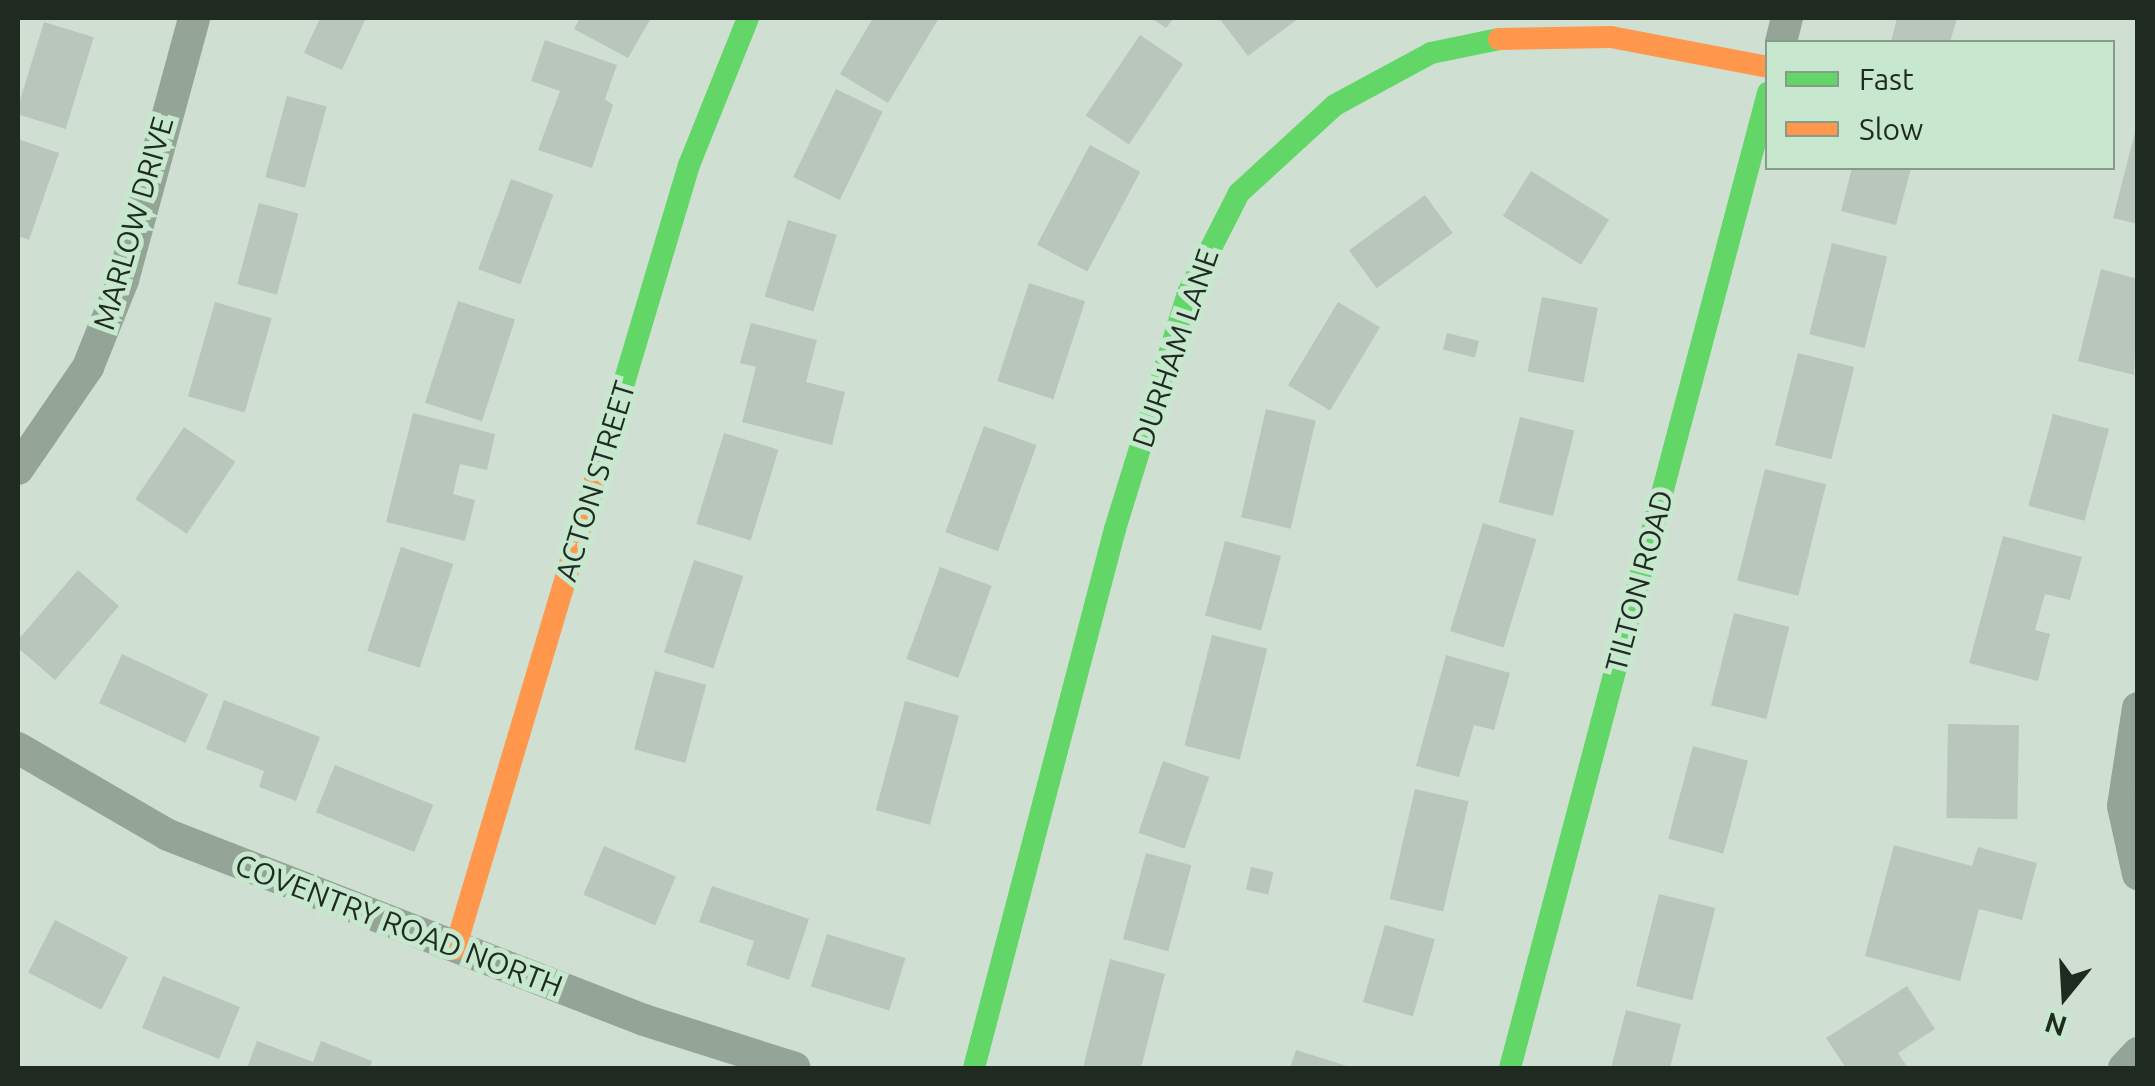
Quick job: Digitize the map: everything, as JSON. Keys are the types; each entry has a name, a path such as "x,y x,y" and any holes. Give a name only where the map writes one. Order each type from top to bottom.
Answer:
{"street":[{"name":"MARLOW DRIVE","path":"18,469 88,368 116,298 194,18"},
{"name":"ACTON STREET","path":"456,949 689,166 748,18"},
{"name":"DURHAM LANE","path":"974,1068 1121,511 1188,293 1239,193 1334,105 1431,54 1506,36 1611,37 1765,66"},
{"name":"TILTON ROAD","path":"1510,1068 1765,104"},
{"path":"2138,708 2123,806 2138,874"},
{"name":"COVENTRY ROAD NORTH","path":"18,748 168,835 456,949 795,1068"},
{"path":"2124,1068 2138,1053"}],"building":[{"path":"320,18 366,18 342,70 304,53"},
{"path":"580,18 651,18 628,58 574,29"},
{"path":"873,18 939,18 888,103 840,74"},
{"path":"1151,18 1174,18 1166,28"},
{"path":"1219,18 1299,18 1248,56"},
{"path":"1897,18 1957,18 1951,40 1892,40"},
{"path":"44,22 94,37 66,129 18,114"},
{"path":"1140,35 1183,64 1129,144 1086,115"},
{"path":"545,40 617,65 605,99 613,105 592,168 538,150 560,91 531,81"},
{"path":"836,89 883,112 840,200 793,177"},
{"path":"287,96 327,107 305,188 265,177"},
{"path":"2138,129 2138,224 2113,218"},
{"path":"18,139 59,153 29,240 18,236"},
{"path":"1090,145 1140,172 1087,272 1037,245"},
{"path":"1851,170 1910,170 1896,225 1841,211"},
{"path":"1531,171 1609,220 1581,265 1503,216"},
{"path":"511,179 553,194 520,285 478,269"},
{"path":"1425,195 1453,233 1377,288 1349,250"},
{"path":"259,203 299,214 277,295 237,284"},
{"path":"788,220 837,235 813,311 765,297"},
{"path":"1832,243 1887,257 1865,348 1809,334"},
{"path":"2101,269 2138,279 2134,375 2078,361"},
{"path":"1029,283 1085,301 1053,399 997,381"},
{"path":"1542,297 1598,308 1583,382 1527,372"},
{"path":"458,301 515,320 482,421 425,403"},
{"path":"215,302 272,318 245,412 188,396"},
{"path":"1338,302 1380,327 1330,410 1288,385"},
{"path":"751,323 817,340 806,382 845,392 832,445 742,422 756,367 740,363"},
{"path":"1447,333 1479,341 1475,357 1443,349"},
{"path":"1798,353 1854,367 1831,459 1775,445"},
{"path":"1266,409 1316,420 1291,529 1241,517"},
{"path":"413,413 495,434 487,470 460,464 453,494 475,500 465,541 386,522"},
{"path":"2053,414 2109,429 2084,521 2028,506"},
{"path":"1520,417 1574,431 1553,516 1499,502"},
{"path":"984,426 1037,445 998,551 945,532"},
{"path":"184,427 235,462 187,534 135,499"},
{"path":"724,433 779,450 751,541 696,524"},
{"path":"1765,469 1826,484 1798,596 1737,581"},
{"path":"1483,523 1537,539 1504,647 1450,631"},
{"path":"2003,536 2082,557 2070,600 2045,594 2035,630 2050,634 2038,681 1969,663"},
{"path":"1225,541 1281,556 1261,630 1205,615"},
{"path":"401,547 453,564 420,668 367,651"},
{"path":"694,560 743,576 713,668 664,652"},
{"path":"940,567 992,586 958,678 906,659"},
{"path":"78,570 119,606 55,680 18,648 18,640"},
{"path":"1734,613 1789,627 1766,719 1711,705"},
{"path":"1212,635 1267,649 1240,759 1184,746"},
{"path":"122,654 208,694 185,743 99,703"},
{"path":"1446,655 1510,673 1494,730 1474,725 1459,777 1416,766"},
{"path":"655,671 706,685 685,763 634,749"},
{"path":"224,700 320,737 296,801 259,787 264,771 206,749"},
{"path":"905,701 959,715 930,825 876,810"},
{"path":"1948,724 2019,725 2017,819 1946,818"},
{"path":"1693,746 1748,761 1723,853 1668,839"},
{"path":"1163,761 1209,777 1185,849 1138,833"},
{"path":"335,765 433,805 414,852 316,812"},
{"path":"1415,789 1469,801 1443,911 1390,899"},
{"path":"1894,845 1972,866 1978,847 2037,863 2022,920 1979,909 1960,981 1865,956"},
{"path":"604,846 676,876 655,925 583,895"},
{"path":"1146,853 1191,865 1168,951 1123,939"},
{"path":"1251,867 1273,872 1268,895 1246,889"},
{"path":"712,886 809,919 789,980 746,965 754,941 699,922"},
{"path":"1659,894 1715,908 1692,1000 1636,986"},
{"path":"55,920 128,957 101,1010 28,973"},
{"path":"1385,925 1435,939 1413,1016 1363,1002"},
{"path":"827,934 905,958 889,1011 811,987"},
{"path":"1110,959 1165,974 1141,1068 1083,1068"},
{"path":"163,976 240,1007 219,1059 142,1028"},
{"path":"1907,986 1935,1029 1898,1053 1908,1068 1846,1068 1826,1038"},
{"path":"1626,1010 1681,1024 1670,1068 1611,1068"},
{"path":"257,1041 313,1062 321,1041 372,1061 370,1068 247,1068"},
{"path":"1296,1050 1353,1068 1290,1068"}],"traffic: fast":[{"path":"601,460 689,165 748,18"},
{"path":"974,1068 1115,529 1188,293 1239,193 1335,105 1431,53 1499,39"},
{"path":"1510,1068 1765,104"}],"traffic: slow":[{"path":"1499,39 1611,37 1765,66"},
{"path":"455,949 601,460"}]}
